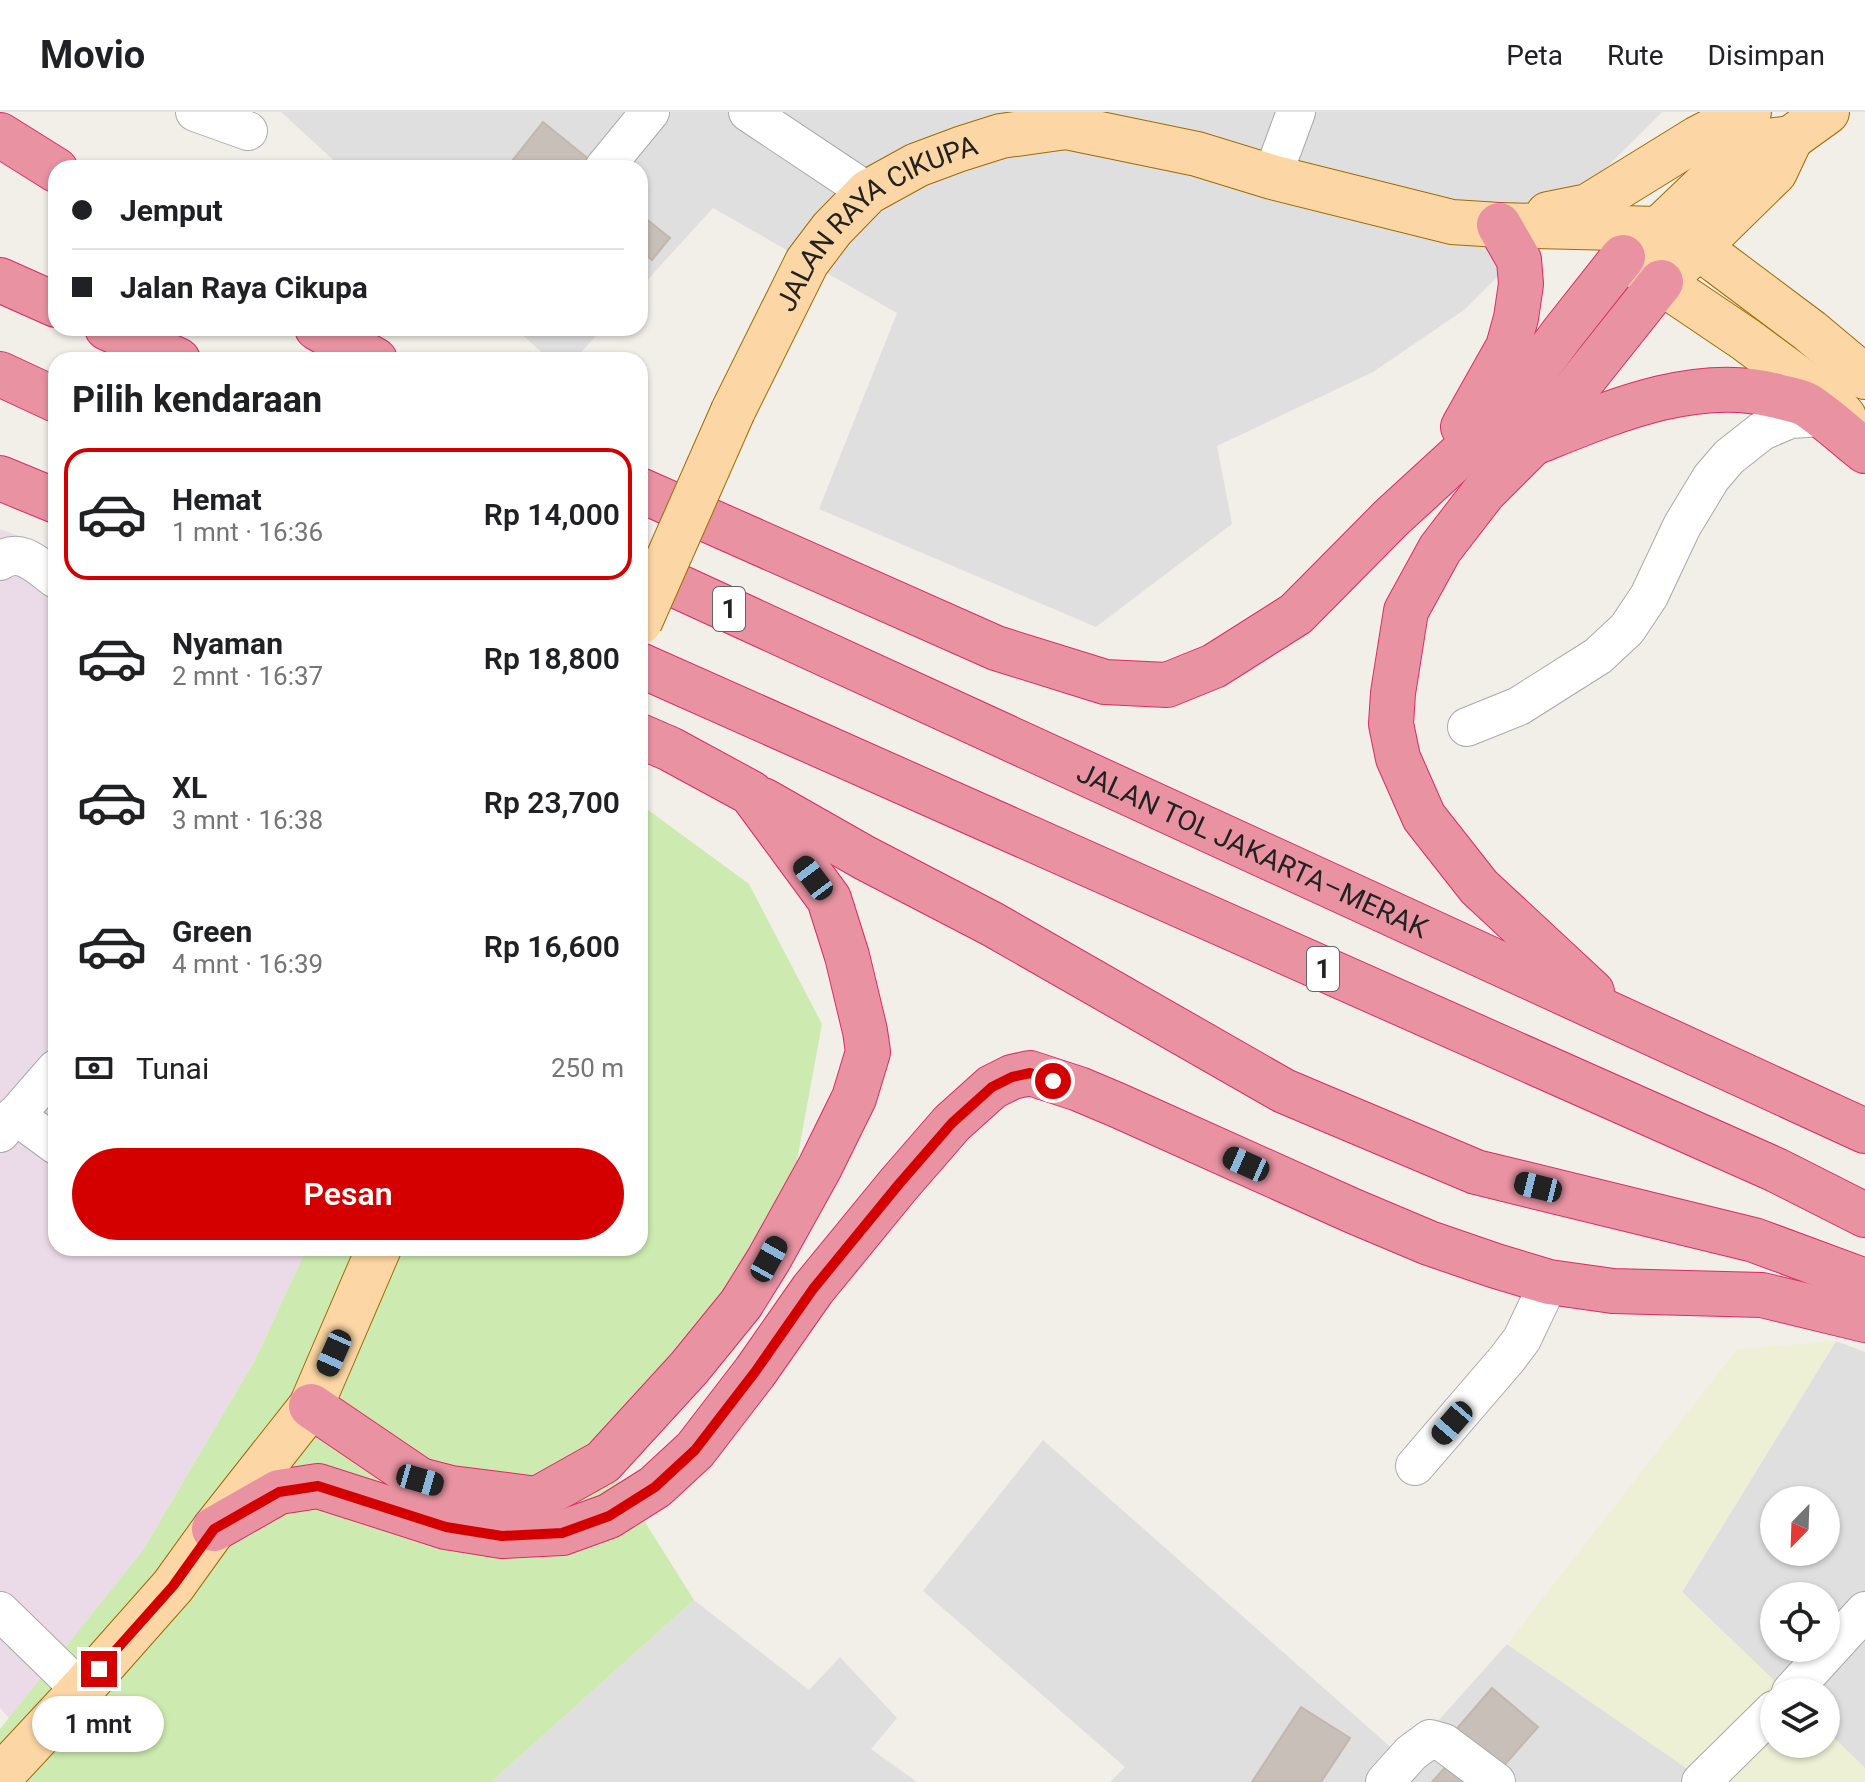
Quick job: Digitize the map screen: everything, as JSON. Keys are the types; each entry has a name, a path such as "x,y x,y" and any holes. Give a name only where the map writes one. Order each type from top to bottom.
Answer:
{"highway":[{"path":"0,135 48,165"},
{"path":"1426,487 1477,403 1508,347 1512,333 1521,284 1519,260 1499,225"},
{"path":"648,494 996,648 1105,682 1167,685 1214,666 1296,614 1391,518 1487,430 1623,257"},
{"path":"0,280 48,301"},
{"path":"1621,1018 1479,887 1433,829 1424,817 1398,758 1391,724 1406,611 1440,549 1484,492 1532,444 1661,282"},
{"path":"125,336 160,352"},
{"path":"332,336 360,352"},
{"path":"0,374 48,396"},
{"path":"1532,444 1647,402 1706,389 1764,393 1805,404 1865,451"},
{"path":"0,478 48,498"},
{"name":"JALAN TOL JAKARTA–MERAK","path":"648,573 1865,1131"},
{"name":"1","path":"648,669 1776,1170 1865,1215"},
{"path":"648,739 992,924 1284,1091 1476,1172 1754,1240 1865,1281"},
{"path":"311,1406 420,1480 451,1488 537,1499 603,1462 689,1368 741,1304 820,1167 854,1098 868,1052 847,956 829,899 751,793"},
{"path":"214,1529 279,1492 318,1486 446,1527 502,1536 562,1533 609,1516 655,1487 695,1450 813,1289 952,1123 992,1087 1012,1077 1030,1073 1117,1105 1429,1243 1549,1282 1613,1291 1762,1295 1865,1320"}],"main road":[{"path":"1499,225 1588,206 1698,138 1749,112"},
{"path":"1661,282 1775,172 1791,138 1827,112"},
{"name":"JALAN RAYA CIKUPA","path":"648,604 733,411 807,262 832,229 868,192 917,165 960,149 1001,136 1066,127 1197,154 1272,177 1452,222 1659,229"},
{"path":"1623,257 1659,229 1749,143 1791,138"},
{"name":"JALAN RAYA CIKUPA","path":"1499,225 1623,257 1745,339 1833,404 1865,443"},
{"path":"1659,229 1698,248 1810,331 1865,377"},
{"path":"0,1777 173,1586 311,1406 376,1256"}],"street":[{"path":"195,112 248,131"},
{"path":"611,160 650,112"},
{"path":"1272,177 1296,112"},
{"path":"768,117 868,192"},
{"path":"1467,727 1519,706 1598,656 1627,629 1649,596 1682,526 1711,478 1729,457 1762,431 1790,419 1823,417"},
{"path":"0,561 7,556 26,556 48,573"},
{"path":"48,1078 7,1124 48,1142"},
{"path":"1415,1466 1522,1339 1549,1282"},
{"path":"0,1611 81,1690"},
{"path":"1804,1678 1865,1611"},
{"path":"1701,1782 1760,1724"},
{"path":"1385,1782 1411,1753 1430,1739 1444,1743 1496,1782"}],"shaded area":[{"path":"281,112 1662,112 1464,310 1373,372 1217,446 1232,524 1096,627 819,509 897,313 713,208 648,279 648,160 333,160"},
{"path":"524,336 596,336 581,352 541,352"},
{"path":"0,529 48,547 48,1256 303,1256 255,1360 143,1550 9,1718 0,1708"},
{"path":"1836,1341 1865,1352 1865,1768 1840,1744 1840,1678 1771,1678 1682,1592"},
{"path":"1043,1440 1404,1759 1507,1644 1703,1782 1110,1782 1125,1767 923,1591"},
{"path":"694,1600 809,1690 840,1657 897,1718 871,1749 917,1782 491,1782"}],"green space":[{"path":"648,810 749,884 822,1024 792,1188 611,1468 694,1600 491,1782 0,1782 0,1729 143,1550 255,1360 303,1256 648,1256"},
{"path":"1836,1341 1682,1592 1771,1678 1760,1678 1760,1758 1840,1758 1840,1744 1865,1768 1865,1782 1703,1782 1507,1644 1737,1349"}],"building":[{"path":"543,122 590,160 513,160"},
{"path":"648,220 670,238 652,260 648,257"},
{"path":"1492,1688 1538,1727 1500,1770 1454,1732"},
{"path":"1301,1707 1350,1738 1321,1782 1252,1782"},
{"path":"1450,1762 1474,1782 1432,1782"}],"route":[{"path":"99,1669 173,1586 214,1529 279,1492 318,1486 446,1527 502,1536 562,1533 609,1516 655,1487 695,1450 813,1289 952,1123 992,1087 1012,1077 1030,1073 1053,1081"}]}
